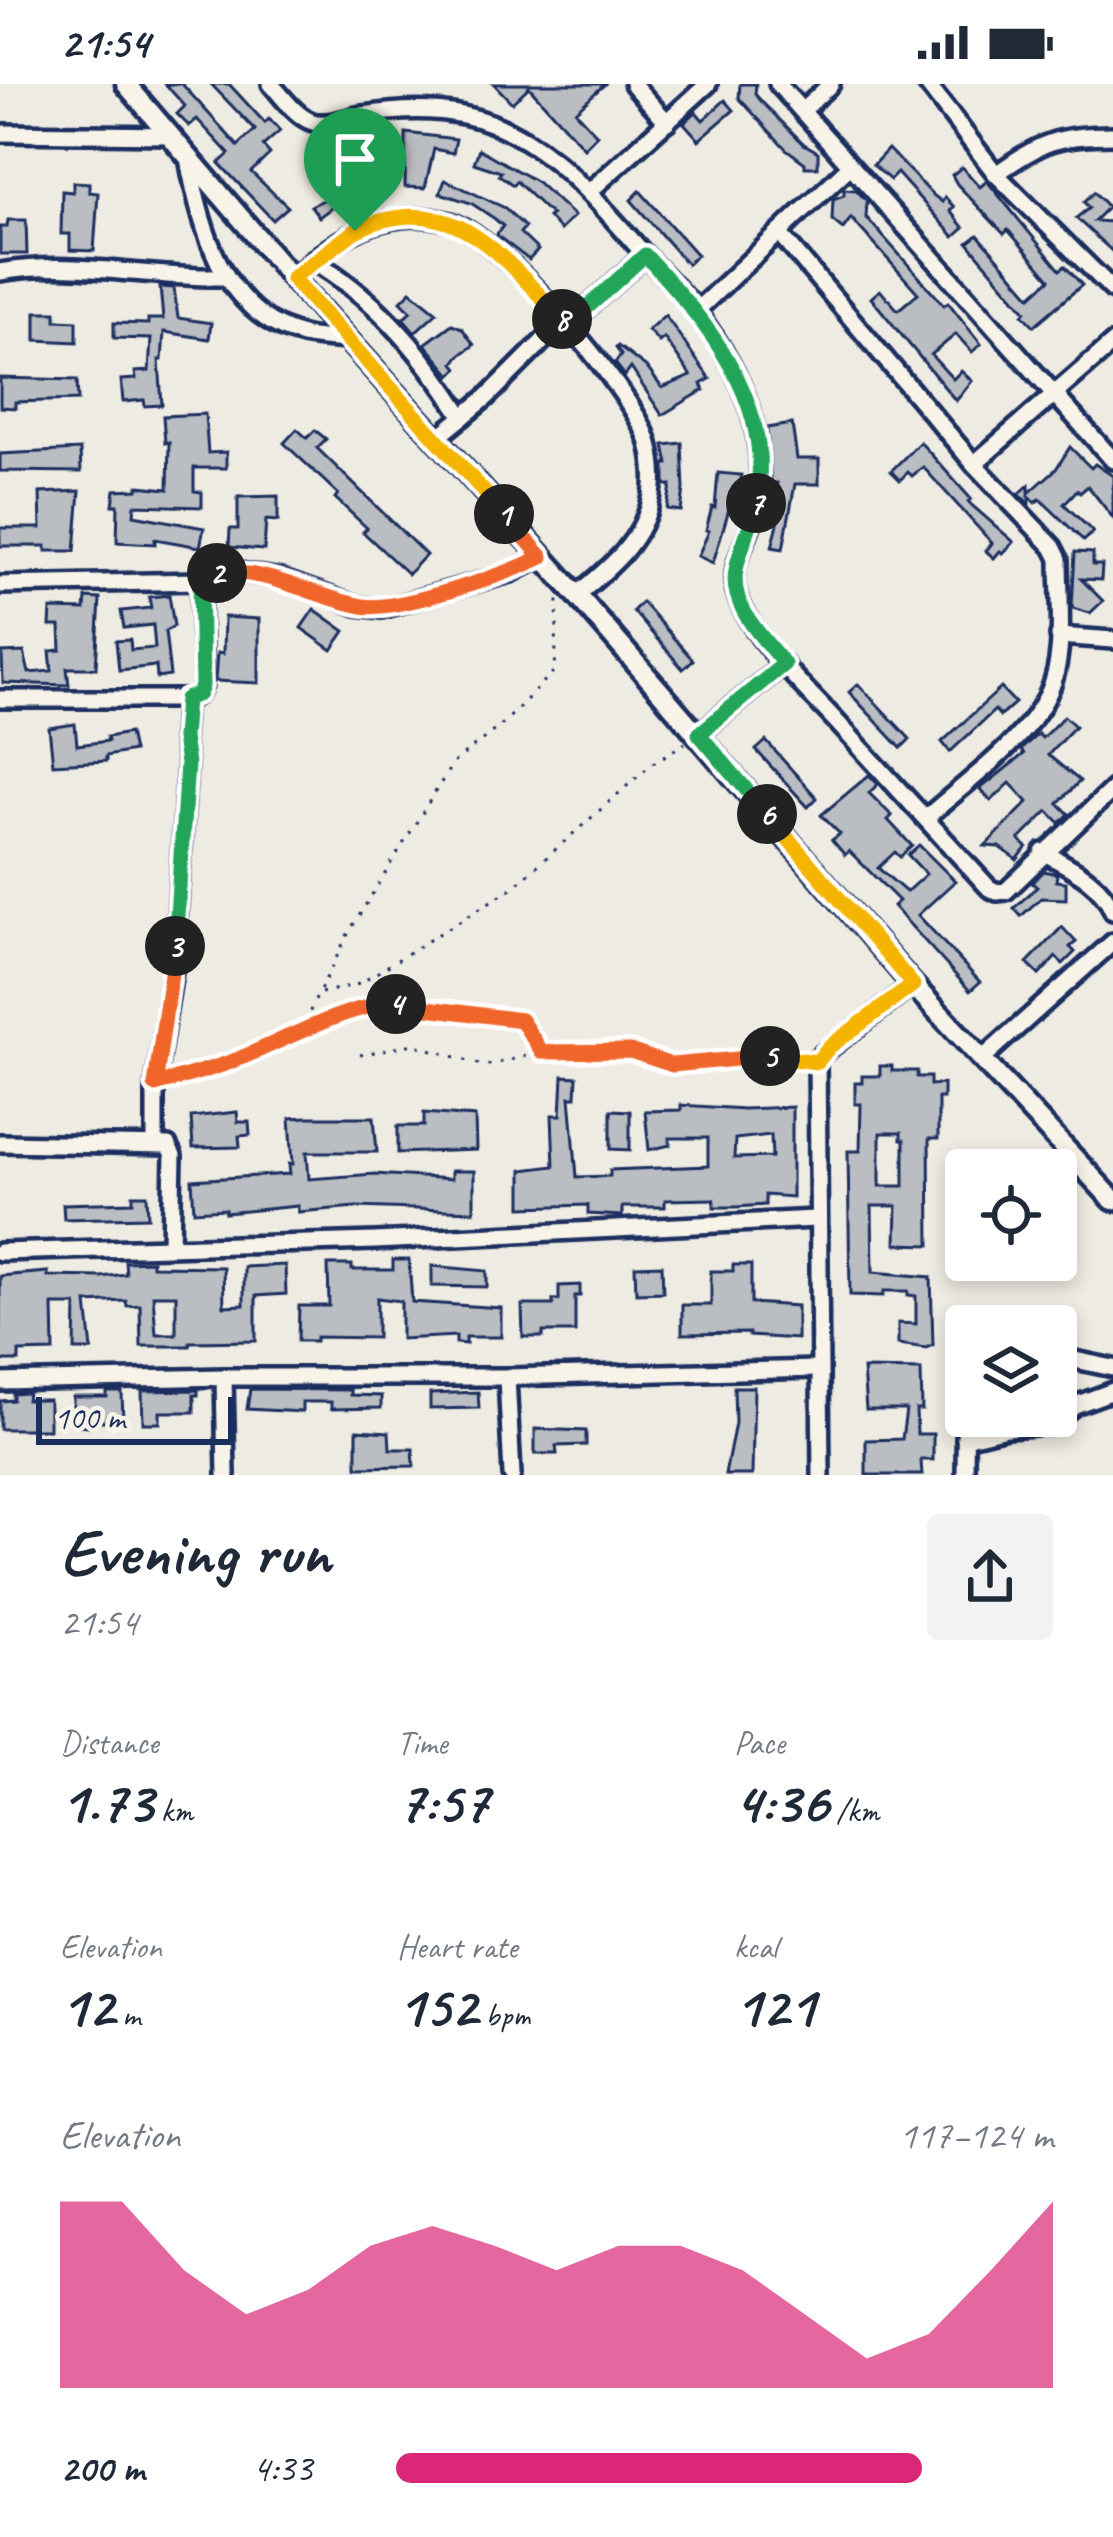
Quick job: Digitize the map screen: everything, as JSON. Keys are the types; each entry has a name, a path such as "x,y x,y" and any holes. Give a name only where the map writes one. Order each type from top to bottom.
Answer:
{"street":[{"path":"126,84 346,340 699,734 913,985 1113,1199"},
{"path":"271,84 298,113 319,124 413,111 464,115 509,131 590,191 696,311 744,388 754,418 760,484 754,518 736,566 734,586 742,610 784,664 997,892 1006,891 1113,789"},
{"path":"633,84 667,122"},
{"path":"590,191 708,84"},
{"path":"778,84 1113,460"},
{"path":"802,111 831,84"},
{"path":"927,84 996,174 1113,290"},
{"path":"0,133 170,135"},
{"path":"996,174 1036,145 1061,138 1113,135"},
{"path":"188,154 198,211 224,278 268,319 299,334 346,340"},
{"path":"696,311 849,167"},
{"path":"292,278 376,220 443,219 484,239 566,323 638,417 649,443 653,474 644,522 630,546 577,595"},
{"path":"780,234 974,464 1054,547 1059,560 1055,679 1044,701 1022,731 926,818"},
{"path":"436,438 645,255"},
{"path":"312,260 349,281 399,330 463,417"},
{"path":"0,272 100,267 224,278"},
{"path":"974,464 1113,343"},
{"path":"0,586 200,581 235,572 281,579 357,606 382,609 511,573 542,557"},
{"path":"0,699 186,699 199,694 200,581"},
{"path":"1059,636 1113,640"},
{"path":"699,734 784,664"},
{"path":"155,1143 155,1085 174,967 187,764 186,699"},
{"path":"1043,851 1089,879 1113,911"},
{"path":"982,1060 1113,942"},
{"path":"821,1475 817,1062 829,1047 913,985"},
{"path":"0,1143 168,1146 173,1156 171,1245"},
{"path":"0,1252 375,1241 816,1219"},
{"path":"1077,1360 1113,1368"},
{"path":"0,1382 818,1369"},
{"path":"224,1377 226,1475"},
{"path":"507,1377 512,1475"},
{"path":"965,1475 965,1438 1006,1428 1051,1425 1075,1405 1113,1391"}],"path":[{"path":"299,1033 349,932 453,763 506,722 556,670 560,577"},
{"path":"319,993 359,984 512,888 653,763 699,734"},
{"path":"155,1085 384,1003 521,1020 542,1052"},
{"path":"360,1055 413,1044 485,1066 542,1052 630,1051 672,1065 763,1055 817,1062"}],"building":[{"path":"165,84 182,84 238,146 255,130 211,84 229,84 265,123 269,119 280,131 263,146 270,154 251,172 288,207 273,220 219,163 229,154 197,119 189,126 177,114 185,106"},
{"path":"494,84 605,84 575,111 597,135 584,148 529,87 512,103"},
{"path":"740,84 756,84 755,94 762,102 818,152 818,167 805,167 786,149 739,98"},
{"path":"725,100 734,110 699,140 684,123 696,112 703,120"},
{"path":"406,133 456,139 453,153 434,149 425,188 405,187"},
{"path":"479,149 537,182 574,216 560,230 516,181 513,185 501,172 474,163"},
{"path":"888,149 933,195 942,202 945,197 954,207 950,211 964,228 954,237 897,173 890,180 873,165"},
{"path":"962,167 980,187 987,181 1060,270 1065,266 1082,285 1034,326 968,243 978,235 1031,296 1050,279 1008,230 1004,234 957,184 952,175"},
{"path":"364,180 366,184 358,189 366,208 349,215 342,200 319,217 311,206"},
{"path":"445,180 505,208 525,227 520,233 538,250 529,260 496,235 503,226 495,219 471,203 440,193"},
{"path":"73,182 89,183 89,192 98,193 94,251 70,250 70,234 61,234 62,191 73,192"},
{"path":"844,189 856,190 867,201 866,217 944,305 948,302 981,344 972,352 956,334 931,355 953,379 961,371 972,381 956,401 871,298 880,290 898,310 918,293 851,218 843,229 832,220 833,199 844,195"},
{"path":"640,191 697,255 687,264 631,200"},
{"path":"1094,192 1108,207 1094,221 1113,222 1113,252 1076,218 1089,208 1084,202"},
{"path":"8,220 26,220 27,254 0,254 0,227 7,227"},
{"path":"160,287 174,288 178,318 211,323 209,339 164,332 159,360 162,405 145,406 144,400 123,402 121,380 136,379 135,372 149,371 151,339 114,338 114,323 148,324 148,319 163,319"},
{"path":"411,291 437,312 415,332 403,318 411,311 401,301"},
{"path":"36,312 56,312 56,320 77,321 77,342 36,340"},
{"path":"665,315 710,379 701,384 704,390 662,415 631,368 625,376 615,363 621,355 618,346 648,369 662,388 691,376 664,338 659,342 648,330"},
{"path":"452,324 462,328 474,345 459,356 454,363 458,368 451,375 425,344"},
{"path":"0,378 77,380 78,400 15,402 15,408 0,407"},
{"path":"205,414 208,453 226,452 226,468 194,468 194,491 202,492 202,507 135,505 134,515 204,528 200,547 155,539 155,544 117,542 115,490 168,489 169,442 165,443 163,416"},
{"path":"792,424 797,459 819,459 819,484 795,484 783,549 772,547 779,520 771,519 777,483 771,483 767,428"},
{"path":"297,429 307,438 315,430 326,439 317,448 426,555 408,574 363,532 367,528 335,498 338,494 284,443"},
{"path":"920,442 971,499 968,502 1014,542 1003,553 994,558 986,551 992,543 923,467 900,480 891,471"},
{"path":"682,443 681,511 667,509 671,485 665,485 664,445"},
{"path":"1070,447 1091,468 1095,464 1113,476 1113,518 1088,486 1064,504 1093,532 1084,541 1040,499 1035,503 1029,496 1029,504 1019,494 1029,485 1029,493 1056,469"},
{"path":"80,450 81,472 0,471 0,454"},
{"path":"718,473 741,475 739,500 732,499 713,563 698,556 715,508"},
{"path":"80,491 75,551 0,546 0,528 41,528 40,493"},
{"path":"278,496 278,521 266,520 264,550 229,547 230,529 238,529 238,497"},
{"path":"1075,552 1093,553 1093,565 1102,565 1101,580 1081,579 1103,601 1090,613 1072,608"},
{"path":"169,595 174,626 165,631 170,676 157,678 156,666 119,670 116,641 130,640 131,650 155,648 153,625 124,628 121,611 151,608 149,597"},
{"path":"86,598 100,599 96,668 67,668 69,685 3,683 2,653 24,652 29,673 52,671 50,651 61,650 60,626 50,626 51,609 85,610"},
{"path":"642,602 693,660 683,669 633,611"},
{"path":"314,609 345,631 332,650 301,628"},
{"path":"224,617 259,619 259,683 215,681 217,653 223,654"},
{"path":"858,684 910,739 901,748 849,692"},
{"path":"1001,688 1015,703 1000,716 995,710 950,752 942,742"},
{"path":"1064,716 1075,726 1048,755 1080,781 1058,803 1069,814 1060,823 1048,811 1019,840 1027,847 1017,860 1000,847 985,846 1028,802 1010,783 991,801 980,789"},
{"path":"75,724 77,745 129,733 133,751 106,756 106,761 53,764 49,728"},
{"path":"766,741 817,798 808,807 756,750"},
{"path":"869,775 878,784 869,793 912,846 900,857 895,852 878,868 906,892 926,874 908,855 919,845 955,881 918,915 980,982 970,991 893,906 899,901 832,840 840,834 821,815"},
{"path":"1044,871 1066,882 1066,899 1041,898 1021,916 1014,908 1037,887 1032,883"},
{"path":"1062,927 1076,942 1070,947 1075,952 1063,964 1056,957 1039,975 1027,963"},
{"path":"880,1066 892,1066 892,1071 917,1071 917,1077 930,1077 930,1085 943,1084 943,1098 938,1098 938,1139 929,1139 930,1245 896,1244 897,1206 872,1206 873,1272 931,1277 933,1345 926,1348 898,1344 898,1323 916,1324 916,1296 908,1291 850,1295 848,1151 860,1151 861,1104 855,1104 855,1083 862,1083 862,1076 880,1076","holes":["880,1133 901,1133 904,1186 880,1186"]},
{"path":"563,1076 577,1077 576,1097 570,1097 577,1177 610,1176 610,1170 708,1166 708,1138 670,1138 670,1145 649,1150 645,1111 681,1110 681,1105 792,1107 792,1197 765,1195 765,1205 736,1207 714,1207 714,1199 665,1200 665,1207 622,1207 622,1216 588,1214 588,1205 522,1207 522,1170 554,1166 552,1115 561,1115","holes":["771,1135 772,1157 734,1158 735,1139"]},
{"path":"611,1110 630,1111 630,1150 611,1149"},
{"path":"237,1112 238,1122 249,1122 250,1135 239,1136 240,1147 193,1148 191,1117"},
{"path":"424,1113 475,1117 476,1150 398,1153 398,1126 424,1126"},
{"path":"374,1117 377,1152 307,1152 309,1179 375,1174 451,1179 451,1171 474,1171 474,1211 356,1207 298,1212 298,1206 194,1211 192,1180 290,1174 290,1118"},
{"path":"133,1195 147,1195 148,1217 64,1219 63,1204 133,1202"},
{"path":"393,1260 409,1260 412,1302 501,1308 501,1337 466,1337 466,1344 456,1343 456,1336 401,1339 401,1301 377,1298 377,1338 298,1341 299,1306 329,1306 328,1265 393,1270"},
{"path":"125,1262 223,1267 224,1306 244,1305 244,1267 285,1265 286,1294 256,1296 256,1341 190,1342 190,1346 141,1346 140,1305 127,1306 126,1301 87,1303 92,1350 75,1350 76,1305 53,1305 54,1351 19,1352 19,1361 0,1361 0,1276 48,1272 48,1276 101,1277 126,1274","holes":["153,1295 176,1295 176,1334 156,1334"]},
{"path":"662,1265 663,1292 636,1293 635,1266"},
{"path":"733,1265 751,1265 751,1303 797,1306 797,1339 749,1333 682,1334 682,1305 711,1305 711,1271 733,1271"},
{"path":"432,1266 487,1271 487,1287 432,1286"},
{"path":"580,1285 580,1296 575,1296 575,1332 523,1337 522,1305 553,1305 553,1300 559,1300 559,1286"},
{"path":"863,1369 921,1370 917,1434 933,1434 933,1460 921,1460 922,1475 866,1475 866,1440 902,1439 906,1410 866,1410"},
{"path":"734,1387 754,1387 752,1475 725,1475 735,1423"},
{"path":"250,1389 350,1390 350,1395 381,1396 381,1408 331,1409 331,1402 302,1402 302,1412 247,1409"},
{"path":"198,1390 194,1412 160,1412 160,1423 143,1423 142,1391"},
{"path":"107,1392 122,1392 123,1421 73,1425 73,1397 107,1397"},
{"path":"478,1392 479,1408 430,1409 430,1394"},
{"path":"28,1393 27,1400 49,1400 49,1429 0,1429 0,1401"},
{"path":"535,1429 586,1431 586,1445 556,1446 557,1454 535,1454"},
{"path":"357,1430 389,1432 390,1449 413,1449 414,1466 357,1467"}],"route":[{"path":"406,217 443,219 463,226 484,239 568,325 645,255 696,311 744,388 760,448 760,484 734,586 742,610 784,664 699,734 913,985 829,1047 817,1062 763,1055 672,1065 630,1051 542,1052 521,1020 384,1003 155,1085 174,967 187,764 186,699 199,694 202,686 200,581 235,572 281,579 357,606 382,609 511,573 542,557 292,278 355,231 376,220 406,217"}]}
